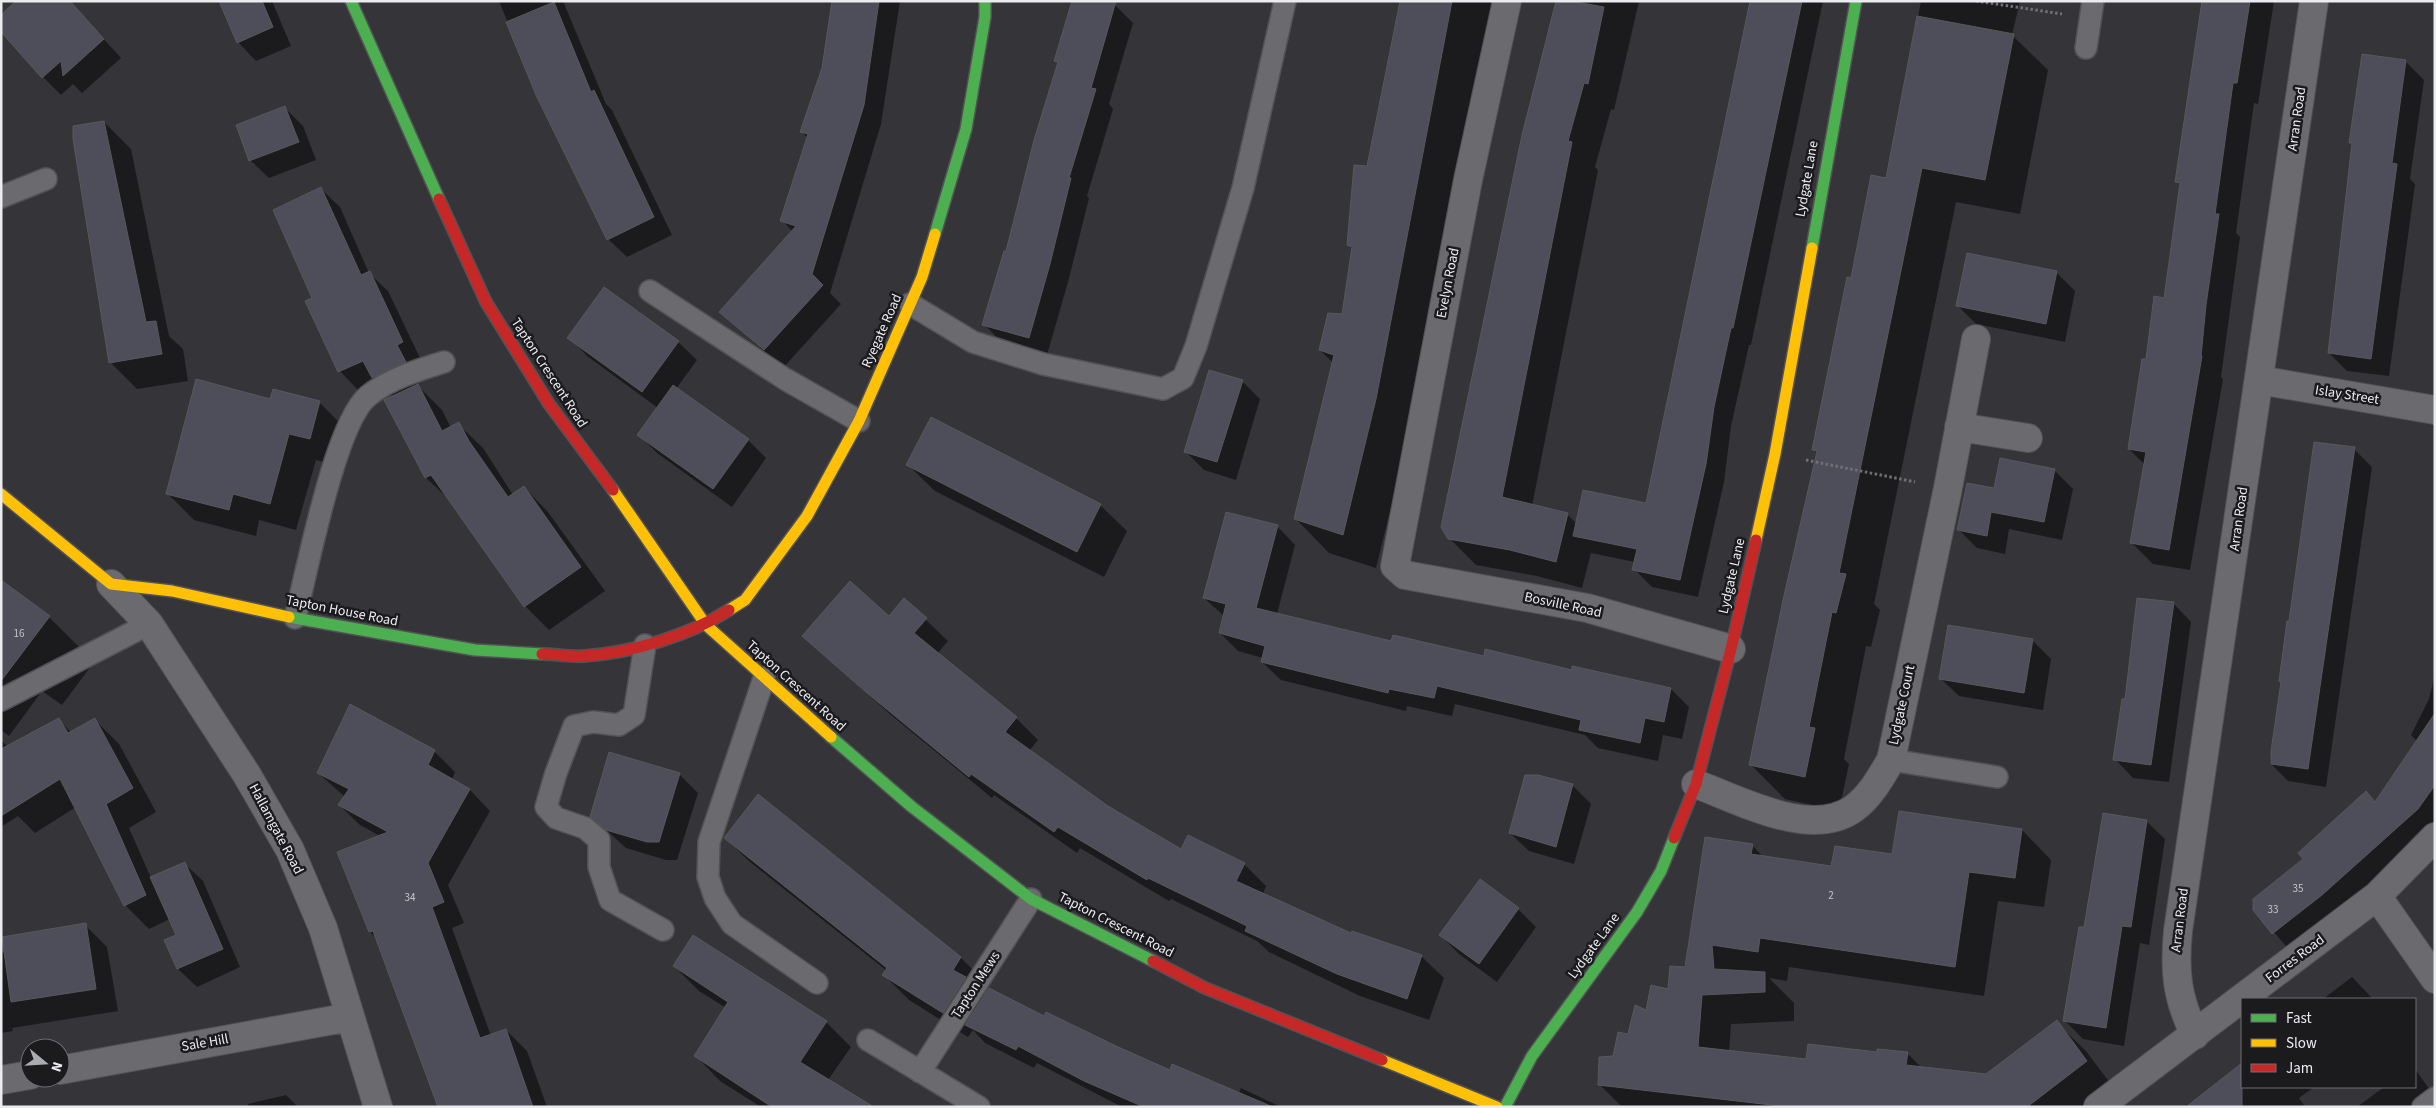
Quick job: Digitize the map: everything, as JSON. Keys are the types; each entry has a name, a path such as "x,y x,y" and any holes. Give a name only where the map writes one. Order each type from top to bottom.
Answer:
{"street":[{"name":"Tapton Crescent Road","path":"351,1 409,134 486,302 549,404 628,510 706,625 912,807 1031,899 1205,988 1497,1107"},
{"name":"Ryegate Road","path":"706,625 744,600 807,516 859,421 922,277 966,129 985,1"},
{"name":"Evelyn Road","path":"1394,566 1468,180 1507,1"},
{"name":"Lydgate Lane","path":"1505,1107 1532,1056 1637,912 1661,871 1696,784 1731,649 1774,454 1856,1"},
{"name":"Arran Road","path":"2195,1035 2179,996 2175,960 2177,941 2314,1"},
{"name":"Lydgate Court","path":"1696,784 1794,819 1828,821 1854,809 1876,786 1891,760 1948,488 1976,339"},
{"name":"Islay Street","path":"2259,380 2435,410"},
{"path":"1960,427 2028,438"},
{"path":"1,494 111,584"},
{"name":"Bosville Road","path":"1394,566 1405,574 1587,608 1731,649"},
{"name":"Tapton House Road","path":"111,584 172,590 295,618 475,650 584,656 645,645 706,625"},
{"name":"Hallamgate Road","path":"111,584 149,624 247,775 290,850 324,928 378,1107"},
{"name":"Forres Road","path":"2243,998 2377,896 2435,838"},
{"path":"2377,896 2435,979"},
{"name":"Forres Road","path":"2098,1107 2241,1000"},
{"name":"Sale Hill","path":"70,1068 350,1017"},
{"path":"1,1080 20,1077"}],"lane":[{"path":"910,304 974,342 1044,364 1163,389 1182,378 1196,346 1243,188 1285,1"},
{"path":"2086,48 2092,9"},
{"path":"1,197 46,179"},
{"path":"650,291 785,380 859,421"},
{"path":"295,618 334,466 347,426 368,396 410,372 444,362"},
{"path":"1,700 149,624"},
{"path":"645,645 634,715 619,725 593,722 574,726 556,773 546,807 556,818 585,828 599,840 599,867 610,900 663,930"},
{"path":"764,678 709,842 708,877 715,898 732,924 817,983"},
{"path":"1891,760 1997,777"},
{"name":"Tapton Mews","path":"920,1072 1031,899"},
{"path":"868,1040 979,1107"},
{"path":"2423,1107 2435,1098"}],"path":[{"path":"1976,1 2092,9"},
{"path":"1774,454 1948,488"}],"building":[{"path":"16,1 70,1 104,39 63,76 61,61 42,78 1,32 1,15"},
{"path":"219,1 262,1 273,27 237,43"},
{"path":"832,1 879,1 864,105 812,274 823,285 764,350 719,312 796,226 780,221 808,134 800,132 822,68"},
{"path":"1072,1 1116,1 1091,88 1096,89 1069,178 1071,178 1050,264 1029,338 982,325 1004,251 1006,251 1034,140 1058,62 1054,61"},
{"path":"1400,1 1452,1 1376,399 1343,535 1294,519 1334,355 1319,350 1328,313 1342,314 1352,247 1347,245 1354,165 1367,166"},
{"path":"1556,1 1570,1 1604,7 1588,84 1584,83 1568,141 1572,142 1502,497 1568,513 1556,562 1510,550 1448,539 1441,527 1522,135"},
{"path":"1750,1 1802,1 1733,328 1731,328 1714,407 1706,464 1680,580 1632,570 1637,549 1573,536 1583,490 1646,503"},
{"path":"2202,1 2250,1 2237,83 2233,83 2215,214 2219,214 2206,305 2202,356 2169,550 2130,543 2146,452 2128,449 2142,359 2146,359 2154,296 2164,298 2180,183 2175,182"},
{"path":"554,2 591,92 594,90 654,217 607,240 536,95 506,22"},
{"path":"1917,16 2014,34 1985,180 1922,168 1839,573 1846,574 1836,613 1832,612 1809,727 1815,728 1805,777 1749,765 1783,600 1817,451 1812,450 1847,277 1851,278 1871,175 1886,178"},
{"path":"2362,54 2406,60 2392,163 2397,164 2371,359 2328,353 2352,143 2349,143"},
{"path":"285,106 299,142 249,161 236,125"},
{"path":"104,121 146,322 156,321 162,354 109,363 73,139 73,126"},
{"path":"321,187 361,275 370,271 403,342 397,345 406,362 372,378 363,361 338,372 305,301 312,298 273,210"},
{"path":"1967,253 2057,271 2046,324 1956,306"},
{"path":"604,287 679,341 642,392 567,338"},
{"path":"1209,370 1243,380 1217,462 1184,452"},
{"path":"196,379 270,399 273,389 320,401 310,439 289,434 270,504 233,494 229,510 166,494"},
{"path":"418,384 442,431 459,422 469,441 508,497 524,486 581,567 524,607 431,475 425,478 384,400"},
{"path":"673,385 749,439 713,489 637,435"},
{"path":"931,417 1101,504 1077,552 906,465"},
{"path":"2314,442 2355,447 2308,769 2271,764 2271,751 2287,621 2289,621"},
{"path":"2000,458 2055,469 2044,522 1991,512 1987,536 1957,530 1967,483 1994,488"},
{"path":"1226,512 1278,525 1256,608 1391,641 1393,635 1484,656 1485,649 1572,670 1572,666 1671,688 1664,722 1645,718 1640,743 1579,730 1581,720 1437,686 1434,698 1389,689 1388,693 1261,662 1265,646 1219,633 1226,604 1203,598"},
{"path":"1,580 50,616 1,681"},
{"path":"850,581 889,616 904,598 927,618 914,633 1017,717 1005,732 1108,806 1181,849 1188,835 1245,863 1236,881 1351,933 1352,931 1422,955 1407,999 1337,974 1245,931 1247,926 1148,878 1147,880 1058,827 1054,832 971,774 969,777 867,693 802,636"},
{"path":"2137,598 2174,602 2151,765 2113,760 2122,699 2125,699"},
{"path":"1948,625 2033,639 2024,693 1939,679"},
{"path":"350,704 435,750 428,765 470,789 428,863 444,902 432,907 480,1038 506,1029 533,1107 438,1107 373,931 369,932 337,852 388,832 338,805 349,789 317,773"},
{"path":"2435,713 2435,785 2418,809 2322,895 2272,934 2253,910 2253,899 2303,859 2298,853 2366,791 2375,802"},
{"path":"59,718 68,733 95,718 133,788 106,804 146,895 124,906 60,779 1,816 1,749"},
{"path":"609,752 680,773 659,842 647,842 606,830 590,817"},
{"path":"1525,775 1538,775 1573,784 1556,847 1509,833"},
{"path":"758,794 961,957 953,970 966,977 943,1013 882,975 887,968 724,838"},
{"path":"1899,811 2022,829 2015,878 1969,872 1955,967 1760,938 1758,952 1712,945 1714,969 1765,972 1765,992 1702,995 1698,1047 1806,1059 1808,1044 1877,1052 1877,1049 1908,1052 1906,1065 1986,1074 2057,1020 2087,1061 2027,1107 1789,1107 1598,1085 1599,1057 1613,1056 1618,1032 1628,1034 1635,1005 1646,1010 1651,985 1668,989 1670,966 1685,967 1705,837 1753,844 1751,854 1831,866 1835,846 1892,854"},
{"path":"2103,813 2147,820 2131,927 2122,926 2106,1028 2063,1021 2079,927 2084,927"},
{"path":"185,862 223,949 177,969 164,940 176,935 150,877"},
{"path":"1480,879 1519,908 1479,964 1439,935"},
{"path":"86,923 96,989 11,1002 2,937"},
{"path":"693,935 827,1021 800,1062 874,1107 772,1107 694,1056 728,1002 673,966"},
{"path":"989,988 1044,1016 1046,1012 1170,1070 1172,1064 1273,1107 1144,1107 1084,1081 1018,1046 1016,1050 965,1025"},
{"path":"2241,1064 2242,1107 2186,1107"}],"traffic: fast":[{"path":"351,1 439,199"},
{"path":"935,234 966,129 985,17 985,1"},
{"path":"1812,248 1856,1"},
{"path":"289,617 475,650 542,654"},
{"path":"831,737 912,807 1031,899 1153,961"},
{"path":"1505,1107 1532,1056 1637,912 1661,871 1674,838"}],"traffic: slow":[{"path":"729,610 745,600 807,516 859,421 922,277 935,234"},
{"path":"1756,540 1775,454 1812,248"},
{"path":"613,490 706,625 831,737"},
{"path":"1,494 111,584 172,591 289,617"},
{"path":"1382,1060 1497,1107"}],"traffic: jam":[{"path":"439,199 486,302 549,404 613,490"},
{"path":"1674,838 1696,784 1731,649 1756,540"},
{"path":"542,654 584,656 641,647 679,635 729,610"},
{"path":"1153,961 1205,988 1382,1060"}]}
